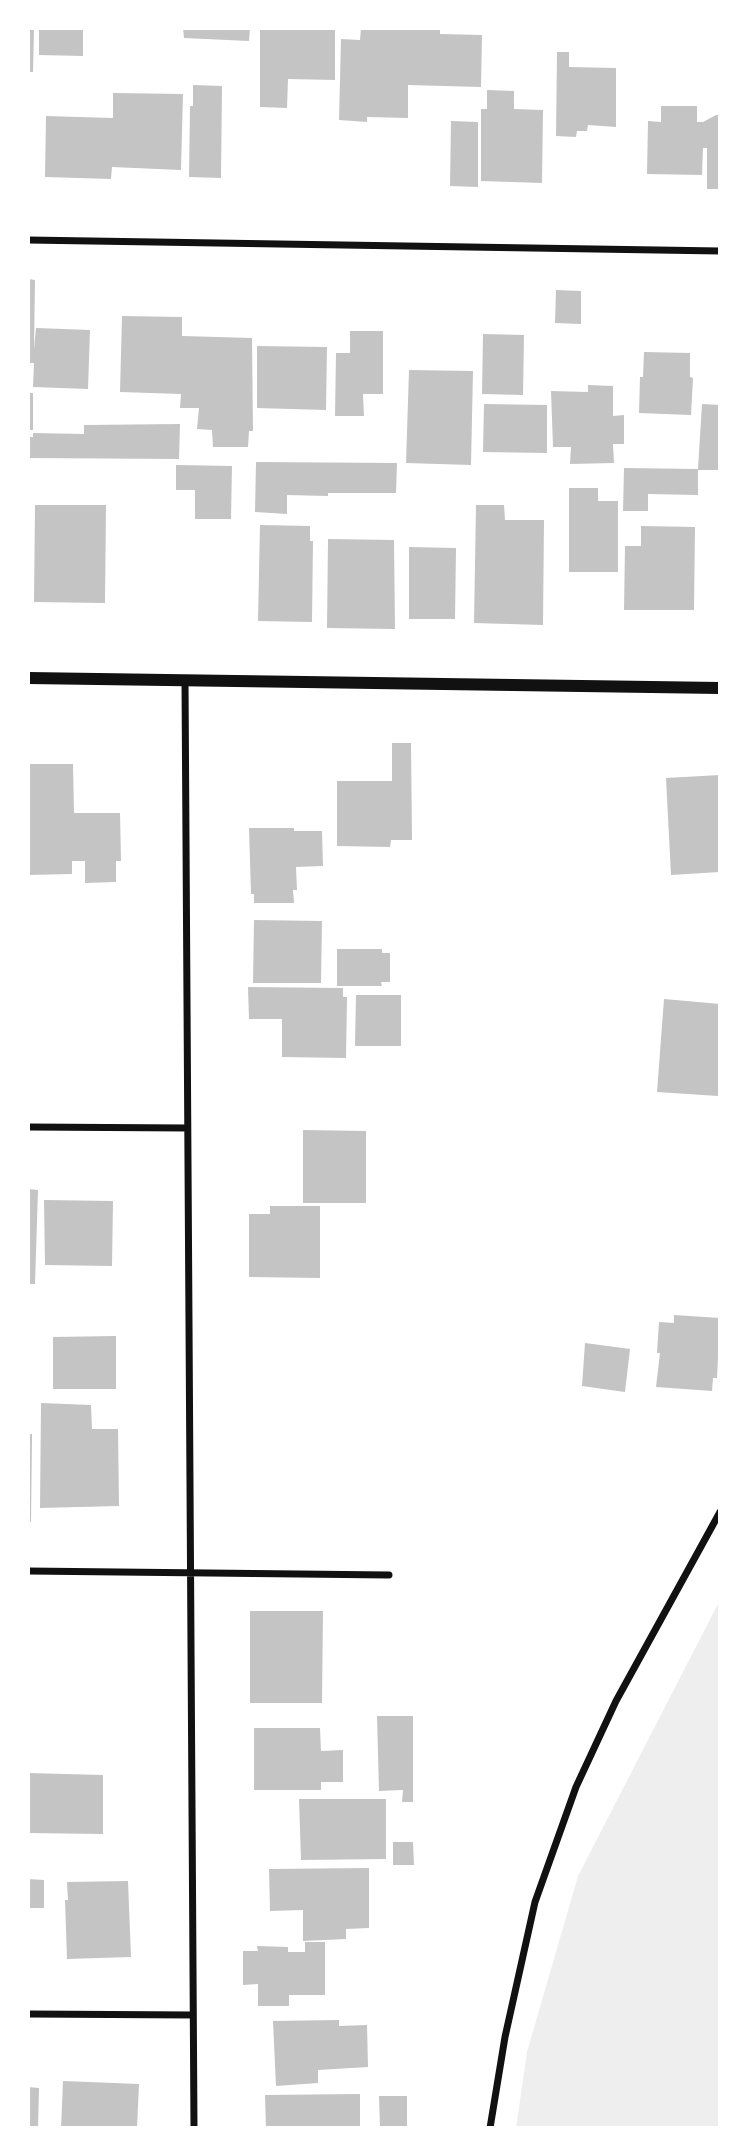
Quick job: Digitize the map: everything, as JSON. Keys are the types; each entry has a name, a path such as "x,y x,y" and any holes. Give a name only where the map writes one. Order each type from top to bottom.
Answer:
{"street":[{"path":"28,240 720,251"},
{"path":"28,678 720,688"},
{"path":"185,680 194,2128"},
{"path":"28,1127 187,1128"},
{"path":"490,2128 505,2037 535,1902 576,1787 616,1701 720,1512"},
{"path":"28,1571 389,1575"},
{"path":"28,2014 193,2015"}],"shaded area":[{"path":"720,1600 720,2128 516,2128 527,2052 578,1876"}],"building":[{"path":"28,28 34,28 33,72 28,72"},
{"path":"39,28 83,28 83,56 39,55"},
{"path":"183,28 250,28 249,41 184,38"},
{"path":"260,28 335,28 335,80 288,79 287,108 260,107"},
{"path":"361,28 440,28 440,34 482,35 481,87 408,85 408,118 367,117 367,122 339,120 341,39 360,40"},
{"path":"557,52 569,52 569,67 616,68 616,127 588,125 587,131 577,131 576,137 556,136"},
{"path":"193,85 222,86 221,178 189,177"},
{"path":"487,90 514,91 514,109 543,110 542,183 481,181 481,109 487,109"},
{"path":"113,93 183,94 181,170 112,167 111,179 45,177 46,116 113,118"},
{"path":"661,106 697,106 697,122 720,115 720,189 707,189 707,148 703,148 702,175 647,174 648,121 661,122"},
{"path":"451,121 478,122 478,187 450,186"},
{"path":"28,279 35,280 34,349 36,328 90,330 88,389 33,387 34,363 28,363"},
{"path":"556,290 581,291 581,324 555,323"},
{"path":"122,316 182,317 182,336 252,338 253,431 249,431 248,447 213,447 212,430 197,429 199,408 180,408 181,394 120,392"},
{"path":"350,331 383,331 383,394 363,394 364,416 335,416 336,353 350,353"},
{"path":"483,334 524,335 523,395 482,394"},
{"path":"257,346 327,347 326,410 257,408"},
{"path":"644,352 690,353 690,377 693,378 691,415 639,413"},
{"path":"409,370 473,371 471,465 406,463"},
{"path":"588,385 613,386 613,416 624,415 624,444 613,444 614,463 570,464 571,447 553,447 551,391 588,392"},
{"path":"28,393 33,393 33,430 28,430"},
{"path":"484,404 547,405 547,453 483,452"},
{"path":"702,404 720,405 720,470 698,470 698,495 648,494 648,511 623,511 624,468 698,469"},
{"path":"180,424 179,459 28,458 28,437 33,437 33,433 84,434 84,425"},
{"path":"256,462 397,463 396,493 287,495 287,514 255,512"},
{"path":"176,465 232,466 231,519 195,519 195,490 176,490"},
{"path":"569,488 598,488 598,501 618,501 618,572 569,572"},
{"path":"35,505 106,505 105,603 34,602"},
{"path":"476,505 504,505 505,520 544,520 543,625 474,623"},
{"path":"260,525 310,526 310,541 313,541 312,622 258,621"},
{"path":"641,526 695,527 694,610 624,610 625,546 641,546"},
{"path":"328,539 394,540 395,629 327,628"},
{"path":"409,547 456,548 455,619 409,619"},
{"path":"392,743 411,743 412,840 391,840 390,847 337,846 337,781 392,781"},
{"path":"28,764 73,764 74,813 120,813 121,861 116,861 116,882 85,883 85,861 72,861 72,874 28,875"},
{"path":"720,775 720,872 671,875 666,778"},
{"path":"249,828 322,831 323,866 296,867 297,890 293,890 294,903 254,903 254,894 251,894"},
{"path":"254,920 322,921 321,983 253,983"},
{"path":"337,949 382,949 382,953 390,953 390,982 381,982 382,986 337,986"},
{"path":"248,987 343,988 343,997 347,997 346,1058 282,1057 282,1019 249,1019"},
{"path":"356,995 401,995 401,1046 355,1046"},
{"path":"664,999 720,1004 718,1096 657,1092"},
{"path":"303,1130 366,1131 366,1203 303,1203"},
{"path":"28,1189 38,1190 35,1284 28,1284"},
{"path":"44,1200 113,1201 112,1266 45,1265"},
{"path":"270,1206 320,1206 320,1278 249,1277 249,1214 270,1214"},
{"path":"674,1315 720,1318 717,1378 713,1378 712,1391 656,1387 660,1353 657,1353 659,1322 674,1323"},
{"path":"116,1336 116,1389 53,1389 53,1337"},
{"path":"585,1343 630,1349 625,1392 582,1386"},
{"path":"41,1403 91,1405 92,1429 118,1429 119,1506 40,1508"},
{"path":"28,1434 32,1434 31,1522 28,1521"},
{"path":"250,1611 323,1611 322,1703 250,1703"},
{"path":"377,1716 413,1716 413,1802 402,1802 403,1790 379,1791"},
{"path":"254,1728 320,1728 321,1751 343,1750 343,1782 321,1782 321,1790 254,1790"},
{"path":"28,1773 103,1775 103,1834 28,1833"},
{"path":"299,1799 386,1799 386,1859 301,1860"},
{"path":"393,1842 413,1842 414,1865 393,1865"},
{"path":"369,1868 369,1928 346,1929 346,1939 303,1941 303,1910 270,1911 269,1869"},
{"path":"28,1879 44,1880 44,1908 28,1908"},
{"path":"128,1881 131,1957 67,1959 67,1882"},
{"path":"305,1942 325,1942 325,1995 289,1995 289,2006 258,2006 258,1984 243,1985 243,1951 258,1951 257,1946 288,1947 288,1952 305,1952"},
{"path":"339,2020 339,2026 367,2025 368,2067 318,2070 318,2083 276,2086 273,2021"},
{"path":"63,2081 139,2084 137,2128 61,2128"},
{"path":"28,2087 39,2088 38,2128 28,2128"},
{"path":"360,2094 360,2128 266,2128 265,2095"},
{"path":"379,2096 407,2096 407,2128 380,2128"}]}
